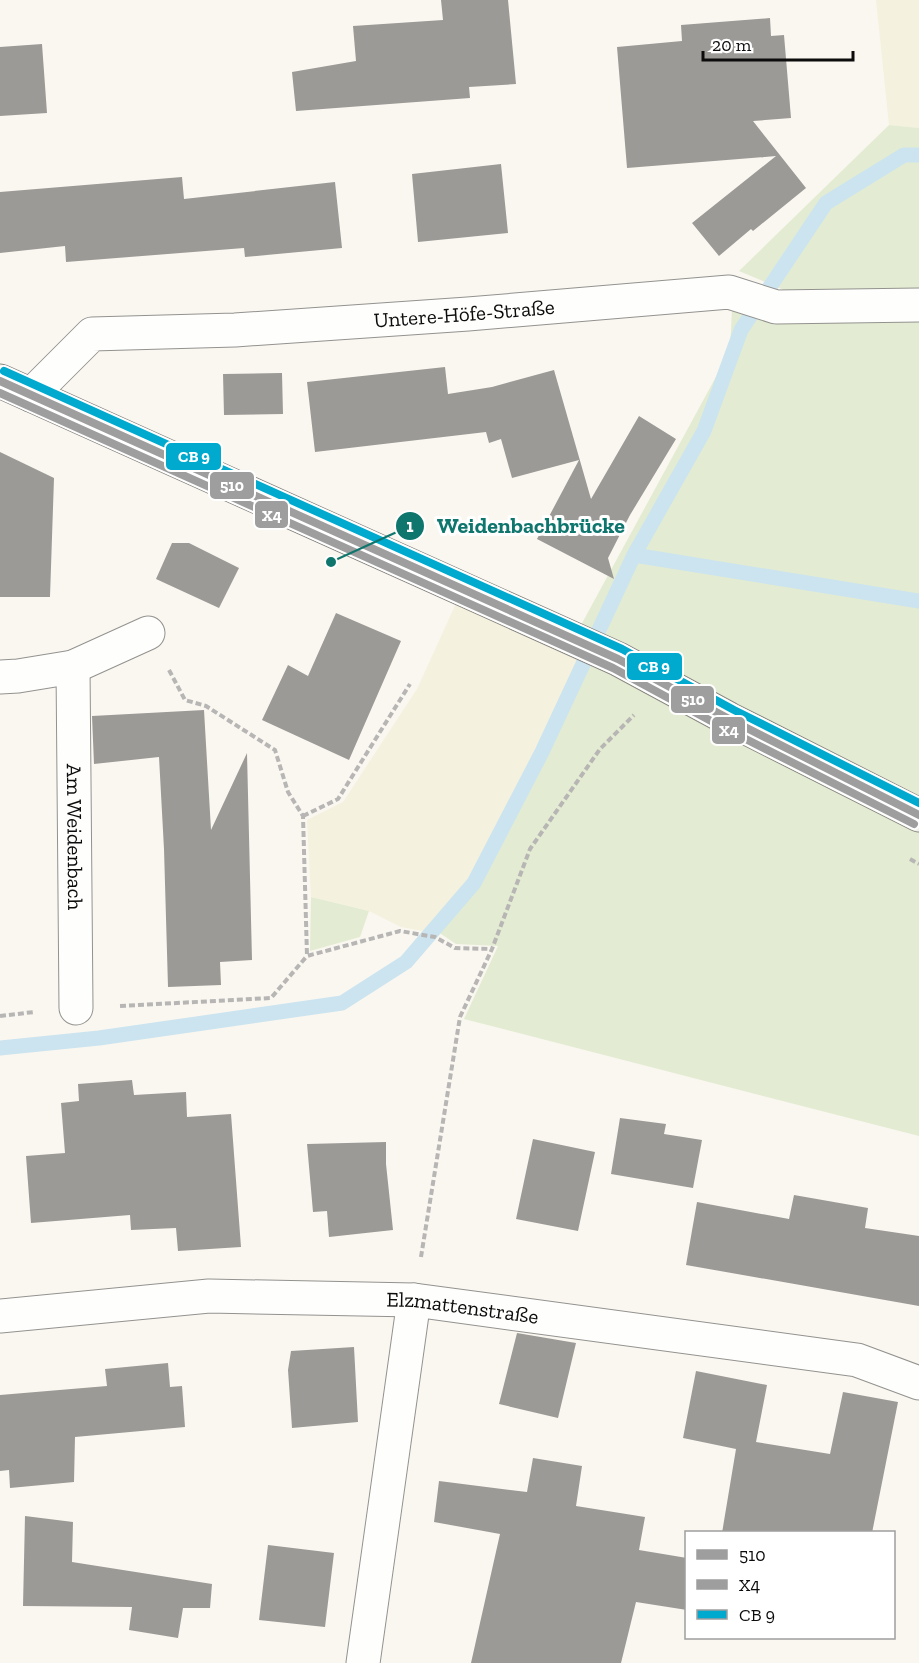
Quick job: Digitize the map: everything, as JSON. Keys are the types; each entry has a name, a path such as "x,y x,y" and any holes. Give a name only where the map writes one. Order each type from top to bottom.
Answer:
{"street":[{"name":"Untere-Höfe-Straße","path":"31,395 92,334 247,329 729,292 776,308 919,305"},
{"path":"0,381 618,659 720,714 919,815"},
{"path":"0,677 74,667 148,633"},
{"name":"Am Weidenbach","path":"74,667 76,1008"},
{"name":"Elzmattenstraße","path":"0,1316 209,1296 414,1300 857,1360 919,1383"},
{"path":"363,1663 414,1300"}],"path":[{"path":"148,633 185,700 206,706 275,750 288,792 303,816 307,956"},
{"path":"303,816 338,799 410,684"},
{"path":"414,1300 460,1017 492,949 530,849 600,749"},
{"path":"0,1016 76,1008 271,998 307,956 400,931 435,937 455,948 492,949"}],"shaded area":[{"path":"876,0 919,0 919,128 889,125"},
{"path":"458,599 579,657 537,749 470,881 428,932 401,927 369,911 311,897 307,820 343,802 417,689"}],"green space":[{"path":"889,125 919,128 919,1136 464,1019 498,946 456,944 438,932 479,884 547,753 590,662 581,625 730,351 732,309 775,325 791,293 739,271"},
{"path":"311,897 369,911 360,937 310,951"}],"building":[{"path":"441,0 508,0 516,84 469,87 470,98 296,111 292,72 356,61 353,26 443,20"},
{"path":"770,18 771,36 784,35 791,118 753,121 806,188 719,256 692,223 776,156 627,168 617,47 682,41 681,25"},
{"path":"42,44 47,113 0,116 0,47"},
{"path":"501,164 508,233 418,242 412,174"},
{"path":"182,177 184,199 335,182 342,248 245,257 244,248 66,262 65,246 0,253 0,192"},
{"path":"445,367 448,394 492,387 554,370 591,499 639,416 676,439 630,515 608,558 614,579 537,539 579,460 512,478 501,439 489,443 486,432 315,452 307,382"},
{"path":"282,373 283,414 224,415 223,374"},
{"path":"0,452 54,478 50,597 0,597"},
{"path":"172,543 189,543 239,568 219,608 156,579"},
{"path":"336,613 401,641 349,760 262,720 288,665 308,676"},
{"path":"204,710 211,830 247,753 252,960 220,962 221,985 168,987 159,757 94,764 92,716"},
{"path":"132,1080 134,1095 186,1092 187,1117 231,1114 241,1247 178,1251 176,1228 131,1230 130,1215 31,1223 26,1156 65,1153 61,1103 79,1101 78,1084"},
{"path":"620,1118 666,1124 664,1134 702,1140 693,1188 611,1174"},
{"path":"533,1139 595,1152 578,1231 516,1219"},
{"path":"386,1142 393,1230 329,1237 327,1211 313,1212 307,1144"},
{"path":"794,1195 868,1208 865,1228 919,1236 919,1306 686,1265 697,1202 789,1219"},
{"path":"517,1333 576,1343 558,1418 499,1404"},
{"path":"354,1347 358,1422 292,1428 288,1370 291,1351"},
{"path":"168,1363 170,1387 182,1386 185,1427 75,1437 74,1482 10,1488 9,1470 0,1471 0,1395 107,1386 105,1369"},
{"path":"696,1371 767,1385 756,1442 830,1454 843,1392 898,1402 872,1531 722,1531 736,1449 683,1438"},
{"path":"533,1458 582,1466 576,1506 645,1517 639,1550 685,1558 685,1610 636,1602 621,1663 471,1663 500,1534 434,1522 439,1481 527,1492"},
{"path":"25,1516 73,1522 72,1562 212,1584 210,1608 183,1608 178,1638 129,1630 132,1607 23,1606"},
{"path":"268,1545 334,1553 325,1627 259,1620"}],"waterway":[{"path":"0,1048 99,1038 342,1003 406,962 474,883 542,752 634,555 704,431 741,330 826,203 904,155 919,155"},
{"path":"634,555 919,601"}],"transit line":[{"path":"4,371 622,649 734,710 919,803"},
{"name":"510","path":"0,381 618,659 729,719 919,815"},
{"name":"X4","path":"0,393 613,668 724,728 914,824"}],"place":[{"name":"Weidenbachbrücke","path":"331,562"}]}
